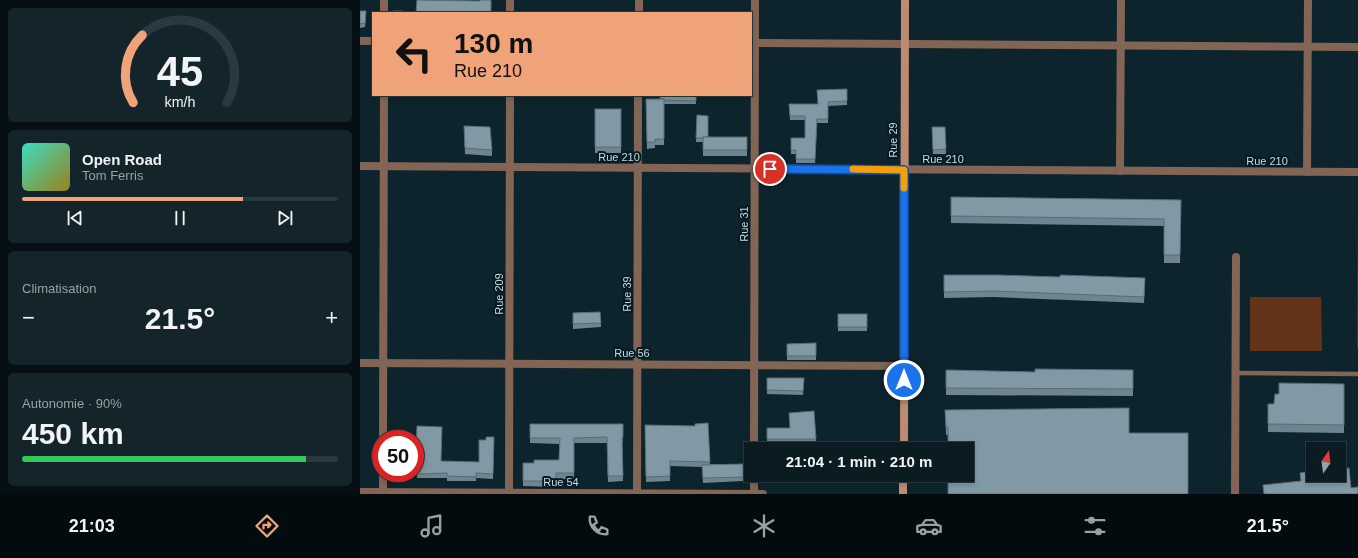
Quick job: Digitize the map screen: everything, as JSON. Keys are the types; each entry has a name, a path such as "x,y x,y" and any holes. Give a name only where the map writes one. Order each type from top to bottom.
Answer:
{"main road":[{"name":"Rue 29","path":"904,442 905,0"},
{"path":"903,494 904,482"}],"street":[{"path":"384,0 384,12"},
{"path":"510,0 510,12"},
{"path":"639,0 639,12"},
{"name":"Rue 31","path":"754,442 755,169 753,43 755,0"},
{"path":"1120,171 1121,0"},
{"path":"1307,172 1308,0"},
{"path":"360,41 372,41"},
{"path":"753,43 1358,47"},
{"path":"383,430 384,96"},
{"name":"Rue 209","path":"509,493 510,96"},
{"name":"Rue 39","path":"637,494 638,96"},
{"name":"Rue 210","path":"360,166 1358,172"},
{"path":"1235,494 1236,257"},
{"name":"Rue 56","path":"360,363 904,366"},
{"path":"383,482 383,493"},
{"path":"754,482 754,494"},
{"name":"Rue 54","path":"360,492 763,494"}],"lane":[{"path":"1235,373 1358,374"}],"shaded area":[{"path":"1358,202 1358,347 1357,347"},
{"path":"1250,297 1321,297 1322,351 1250,351"}],"building":[{"path":"417,0 491,0 491,12 416,12"},
{"path":"360,11 366,11 365,23 360,24"},
{"path":"403,11 404,12 393,12"},
{"path":"847,89 847,101 828,102 828,119 817,119 815,159 796,159 796,150 791,150 791,138 805,138 805,116 790,116 789,104 818,104 817,90"},
{"path":"660,96 696,96 696,101 660,99"},
{"path":"646,99 664,99 664,139 655,139 655,142 647,142"},
{"path":"595,109 621,109 621,147 595,147"},
{"path":"697,115 708,116 708,137 696,138"},
{"path":"464,126 490,127 492,150 465,148"},
{"path":"932,127 945,127 946,149 933,150"},
{"path":"703,137 747,137 747,150 703,150"},
{"path":"951,197 1181,200 1180,255 1164,255 1164,219 951,216"},
{"path":"944,275 1060,277 1060,275 1145,278 1144,297 993,291 944,292"},
{"path":"600,312 601,323 573,324 573,313"},
{"path":"838,314 867,314 867,327 838,327"},
{"path":"816,343 816,356 787,356 787,344"},
{"path":"1035,369 1133,370 1133,389 946,388 946,370 1035,372"},
{"path":"767,378 804,378 803,391 767,390"},
{"path":"1279,383 1344,384 1344,425 1268,424 1268,404 1274,404 1275,394 1279,394"},
{"path":"1129,408 1129,433 1188,433 1188,494 948,494 948,482 974,482 974,442 948,442 948,427 946,427 945,410"},
{"path":"814,411 816,439 767,439 767,428 790,428 789,413"},
{"path":"708,423 710,462 670,461 670,476 646,477 645,425 695,426 695,424"},
{"path":"530,424 623,424 623,476 608,476 607,437 574,438 574,473 556,473 556,481 523,481 523,463 534,463 534,460 559,460 560,438 530,438"},
{"path":"417,426 442,427 441,461 479,462 479,440 486,440 486,437 494,437 493,474 476,473 476,477 447,476 447,473 424,474 424,430 417,430"},
{"path":"743,464 743,477 703,478 702,465"},
{"path":"1346,468 1349,468 1351,488 1358,487 1358,494 1264,494 1263,485 1301,481 1300,473 1306,472 1306,482 1346,482"}],"slow traffic":[{"path":"853,169 904,170 904,188"}],"route":[{"path":"770,169 904,170 904,380"}]}
